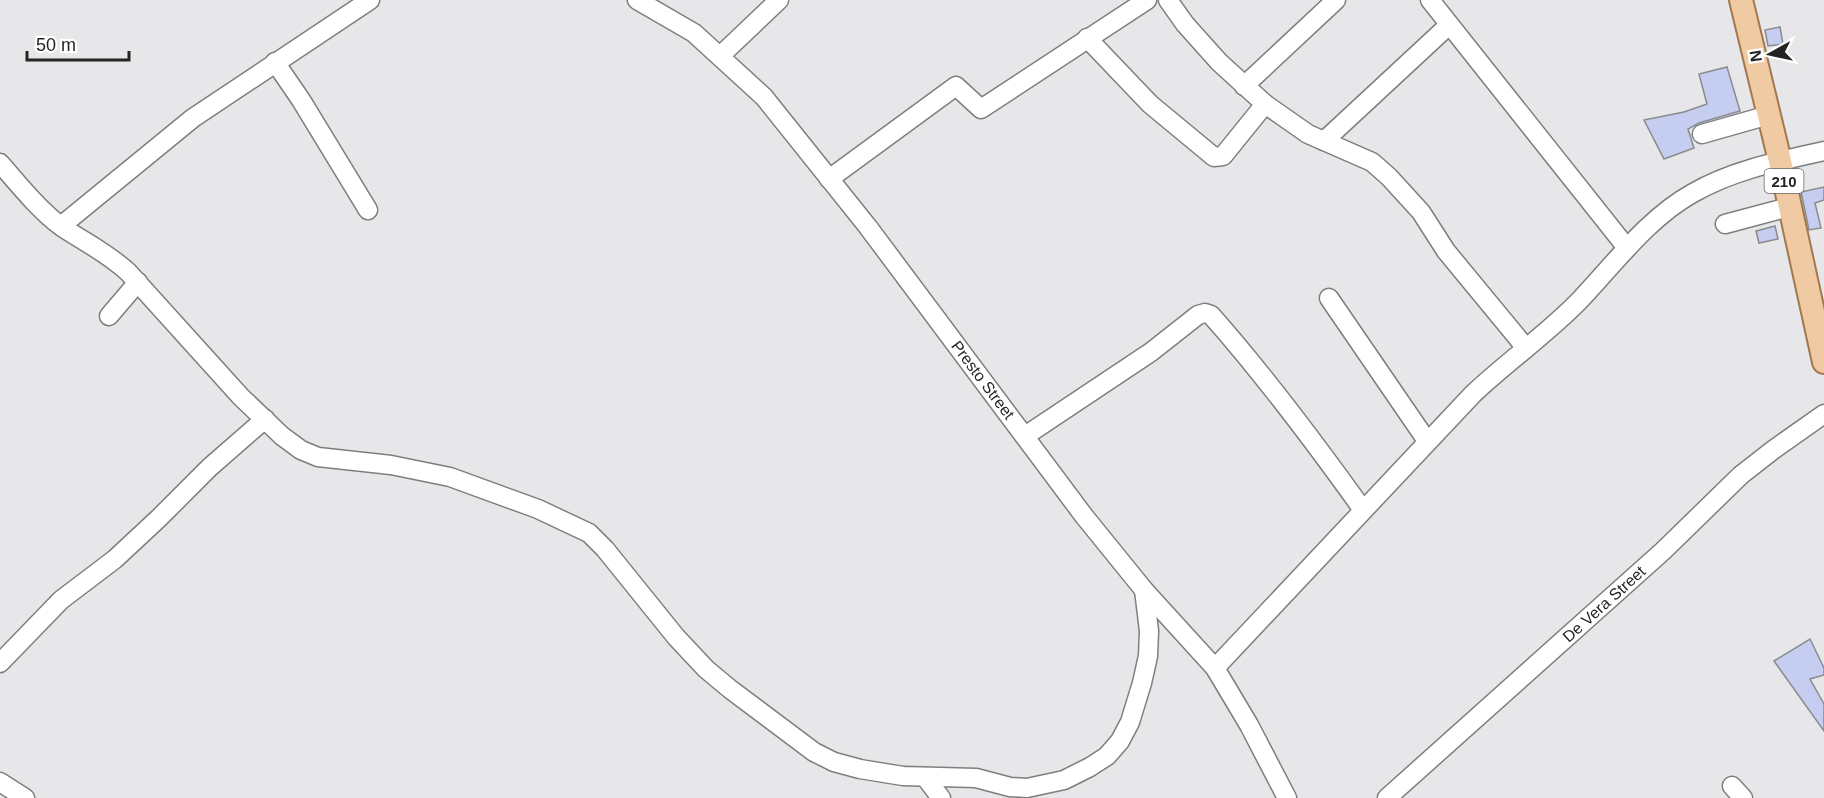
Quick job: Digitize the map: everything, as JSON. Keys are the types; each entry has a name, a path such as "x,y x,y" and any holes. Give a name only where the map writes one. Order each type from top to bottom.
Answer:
{"main road":[{"name":"210","path":"1742,0 1824,362"}],"street":[{"path":"61,226 193,118 370,0"},
{"name":"Presto Street","path":"637,0 694,33 764,97 829,179 1084,516 1144,590 1215,668 1249,725 1287,798"},
{"path":"720,56 778,0"},
{"path":"829,179 956,87 981,109 1147,0"},
{"path":"1168,0 1219,62 1264,104 1292,124 1372,162 1401,188 1421,212 1446,251 1526,348"},
{"path":"1244,86 1336,0"},
{"path":"1430,0 1627,248"},
{"path":"1324,141 1449,25"},
{"path":"1087,38 1150,104 1214,157 1223,156 1264,104"},
{"path":"275,62 368,210"},
{"path":"1702,134 1769,115"},
{"path":"1215,668 1473,393 1579,300 1627,248 1676,204 1724,178 1780,161 1824,151"},
{"path":"0,163 22,189 61,226 110,255 138,282 242,397 282,436 301,450 318,457 391,465 450,477 538,509 589,533 605,549 676,637 706,669 814,752 834,762 860,769 925,777 976,778 1010,787 1027,788 1064,780 1090,767 1107,756 1120,741 1130,722 1142,683 1148,656 1149,631 1144,590"},
{"path":"1725,224 1789,207"},
{"path":"109,316 138,282"},
{"path":"1329,298 1427,441"},
{"path":"1025,436 1151,352 1198,315 1207,313 1212,315 1232,338 1311,438 1363,510"},
{"name":"De Vera Street","path":"1387,798 1654,559 1741,475 1824,414"},
{"path":"0,663 61,600 115,559 210,467 265,419"},
{"path":"925,777 941,798"},
{"path":"0,782 25,798"}],"building":[{"path":"1780,27 1783,44 1768,46 1765,30"},
{"path":"1727,67 1740,111 1699,123 1688,129 1694,148 1664,159 1644,120 1684,112 1707,104 1699,74"},
{"path":"1824,187 1824,200 1815,203 1821,228 1809,230 1801,192"},
{"path":"1775,226 1778,239 1759,243 1756,231"},
{"path":"1810,639 1824,668 1824,675 1810,679 1824,704 1824,731 1774,661"}]}
